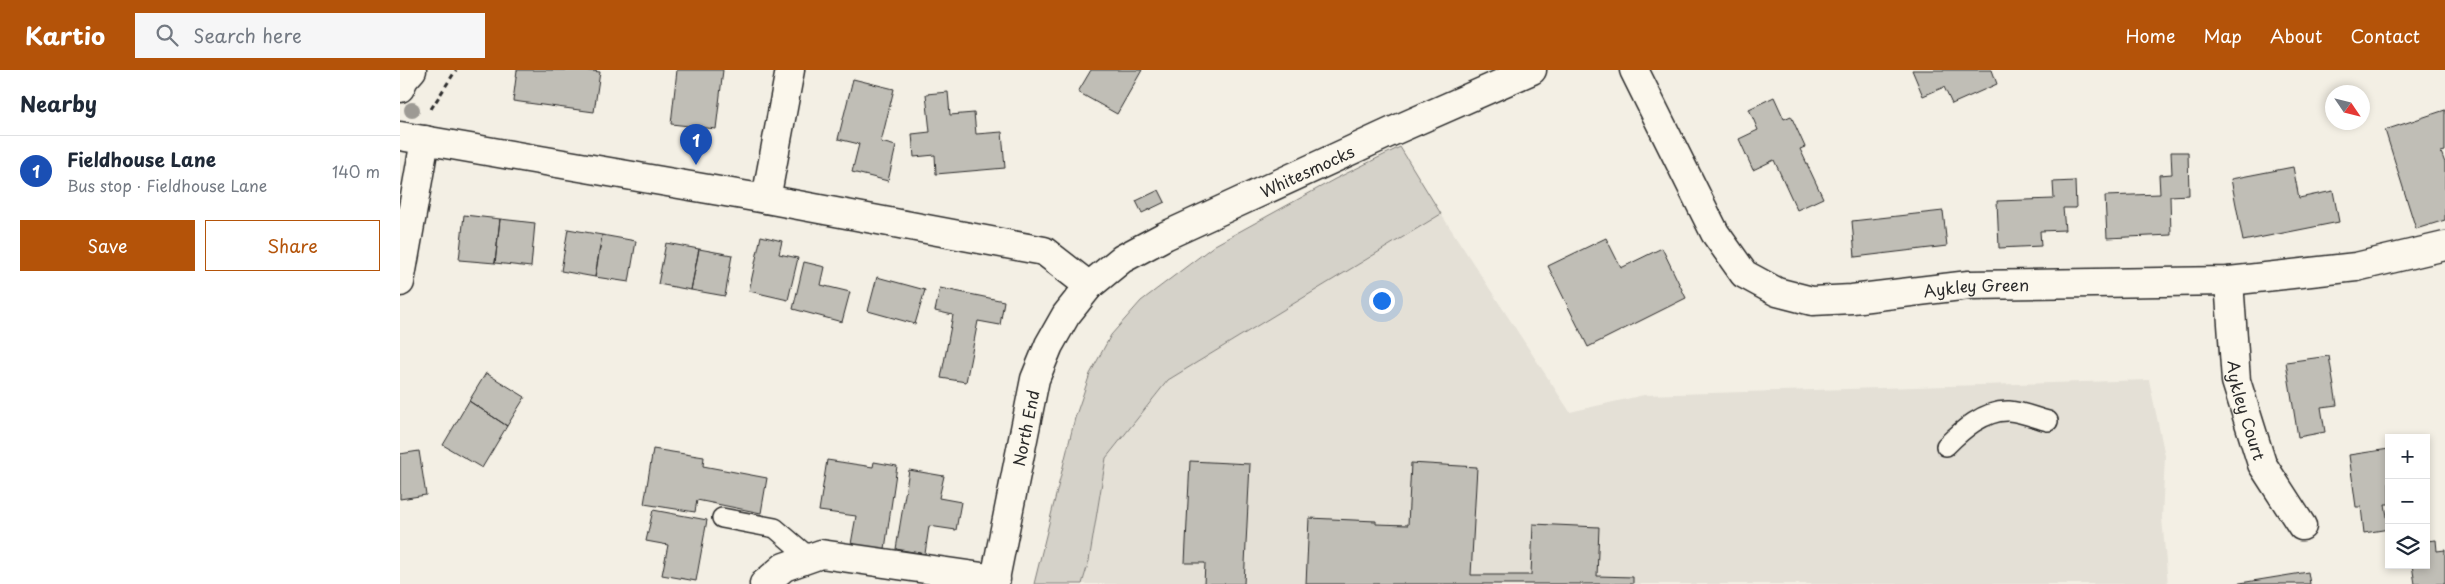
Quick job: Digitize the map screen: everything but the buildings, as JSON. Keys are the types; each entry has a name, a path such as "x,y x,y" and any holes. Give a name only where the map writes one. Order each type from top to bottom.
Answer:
{"street":[{"path":"400,88 404,79 412,70"},
{"path":"766,199 790,70"},
{"name":"Whitesmocks","path":"1089,286 1122,260 1165,236 1391,132 1532,70"},
{"name":"Aykley Green","path":"1634,70 1715,233 1744,274 1777,292 1812,301 1852,299 1969,285 2229,281 2356,267 2445,246"},
{"path":"400,282 412,138 766,199 1044,251 1089,286"},
{"name":"Aykley Court","path":"2229,281 2236,381 2262,464 2302,526"},
{"name":"North End","path":"995,581 1035,379 1049,345 1066,315 1089,286"},
{"path":"764,584 784,567 821,554 995,581"}],"lane":[{"path":"1946,446 1963,429 1989,414 2009,411 2048,421"},
{"path":"722,518 775,528 810,558"}],"path":[{"path":"412,138 456,70"}],"shaded area":[{"path":"1400,147 1441,214 1168,380 1106,458 1089,561 1082,584 1034,584 1075,418 1090,374 1111,335 1141,301 1215,245 1335,179"},
{"path":"1441,214 1570,412 1644,395 2149,380 2165,456 2162,518 2168,584 1082,584 1089,561 1106,458 1168,380"}],"place":[{"name":"Fieldhouse Lane","path":"696,165"}]}
